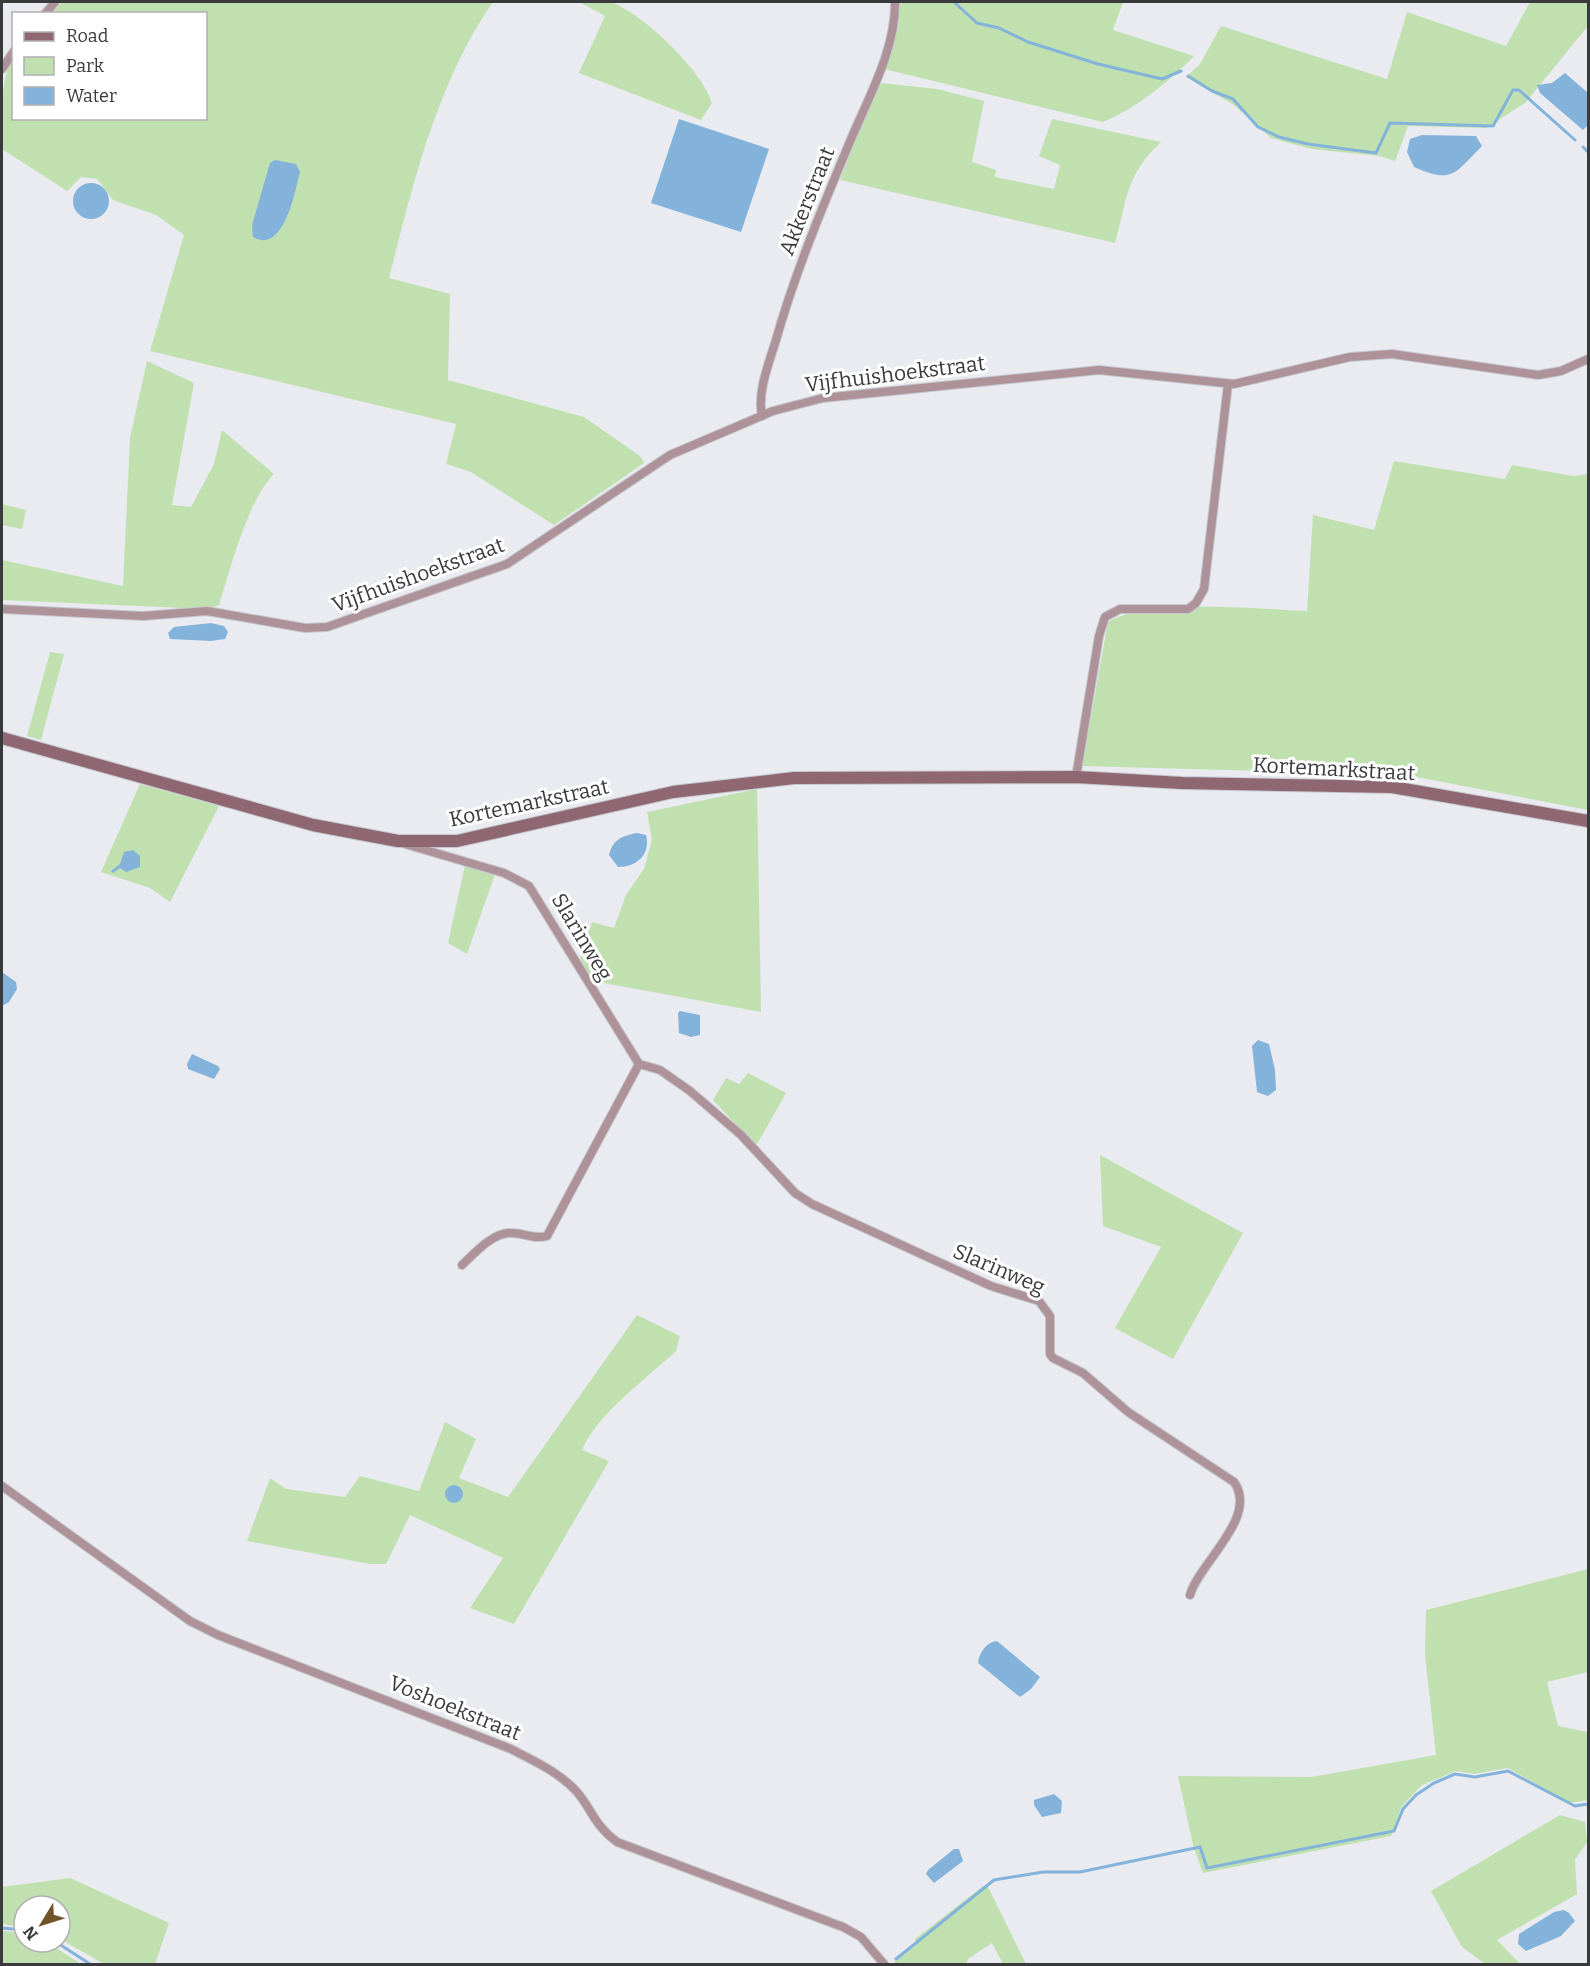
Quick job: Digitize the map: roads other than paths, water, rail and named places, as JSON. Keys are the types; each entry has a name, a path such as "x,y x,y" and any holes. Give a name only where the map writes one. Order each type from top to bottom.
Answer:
{"street":[{"name":"Akkerstraat","path":"762,416 760,407 764,383 785,308 875,80 891,34 895,2"},
{"path":"2,69 12,54"},
{"name":"Vijfhuishoekstraat","path":"2,609 143,616 207,611 305,628 327,627 507,564 669,455 762,416 798,404 844,394 1099,370 1228,384 1371,355 1405,355 1538,375 1561,371 1588,359"},
{"path":"1076,777 1099,636 1105,617 1119,609 1188,609 1196,603 1204,589 1228,384"},
{"name":"Kortemarkstraat","path":"2,738 313,825 398,841 457,841 673,792 794,778 1076,777 1182,783 1392,787 1588,821"},
{"name":"Slarinweg","path":"398,841 436,855 504,873 529,886 639,1064 660,1070 690,1091 741,1135 795,1193 812,1204 982,1282 1039,1301 1050,1316 1050,1354 1053,1358 1083,1372 1128,1412 1234,1482 1240,1492 1238,1513 1229,1533 1193,1584 1190,1595"},
{"path":"462,1266 497,1236 510,1233 539,1239 547,1236 639,1064"},
{"name":"Voshoekstraat","path":"2,1486 190,1620 218,1635 511,1749 556,1773 577,1792 601,1830 617,1842 843,1927 861,1937 885,1965"}],"water":[{"path":"1565,73 1588,93 1588,125 1583,130 1540,93 1537,85 1552,83"},
{"path":"679,119 769,149 741,232 651,203"},
{"path":"1422,135 1476,136 1482,146 1452,173 1437,175 1414,167 1407,152 1410,139"},
{"path":"275,160 296,164 300,172 286,218 273,237 264,240 253,237 252,225 270,163"},
{"path":"91,183 104,188 109,201 104,214 91,219 78,214 73,201 78,188"},
{"path":"211,623 224,626 228,632 225,639 211,641 170,639 168,633 174,627"},
{"path":"637,833 646,835 644,853 637,862 618,867 609,855 613,845 623,837"},
{"path":"133,850 140,856 140,867 126,872 120,868 113,873 111,871 120,864 124,852"},
{"path":"2,972 16,982 17,989 9,1002 2,1006"},
{"path":"680,1011 700,1015 700,1035 691,1037 679,1033 678,1013"},
{"path":"1258,1040 1269,1044 1275,1070 1276,1090 1268,1096 1257,1092 1252,1046"},
{"path":"192,1054 218,1066 220,1069 214,1079 188,1069 187,1064"},
{"path":"450,1485 458,1485 463,1490 461,1501 450,1503 445,1498 445,1490"},
{"path":"997,1641 1040,1677 1031,1689 1020,1697 978,1663 984,1649 990,1643"},
{"path":"1054,1794 1062,1801 1061,1813 1042,1817 1034,1805 1034,1800"},
{"path":"954,1849 959,1849 963,1861 934,1883 926,1874 928,1870"},
{"path":"1564,1910 1575,1921 1561,1936 1526,1951 1518,1944 1519,1934 1554,1912"}],"waterway":[{"path":"954,2 977,23 999,28 1028,42 1098,64 1162,79 1181,71"},
{"path":"1188,76 1212,91 1233,99 1258,127 1279,137 1308,144 1376,153 1390,123 1493,126 1513,90 1519,90 1575,140"},
{"path":"1583,147 1588,152"},
{"path":"896,1959 994,1880 1043,1872 1080,1872 1200,1847 1207,1868 1394,1831 1403,1809 1416,1795 1434,1783 1455,1774 1475,1777 1508,1771 1575,1806 1588,1804"},
{"path":"2,1928 12,1929"},
{"path":"72,1952 90,1964"}]}
